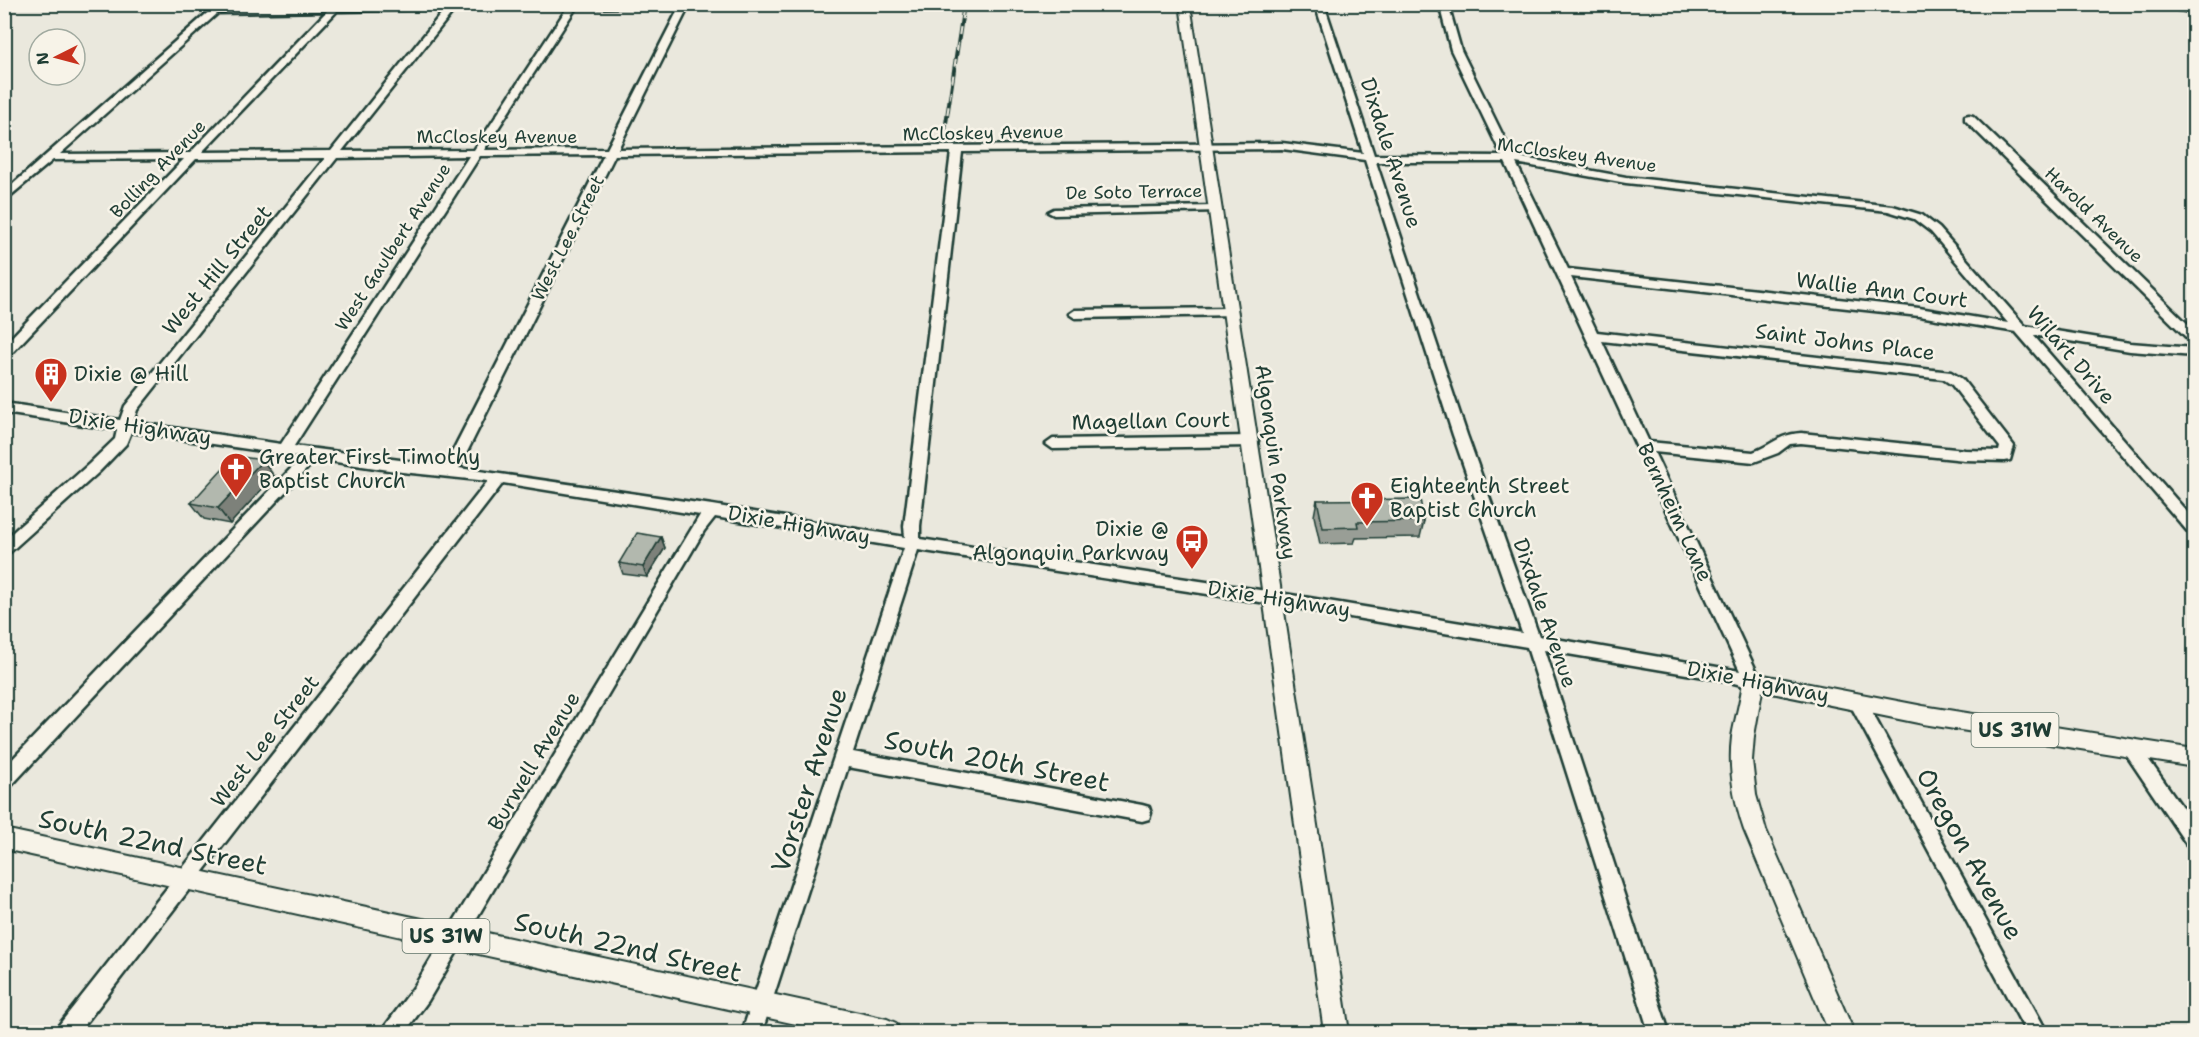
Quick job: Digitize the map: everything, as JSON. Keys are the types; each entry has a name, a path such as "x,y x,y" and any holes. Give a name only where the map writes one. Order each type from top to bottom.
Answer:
{"main road":[{"name":"Algonquin Parkway","path":"1185,4 1337,1032"},
{"name":"Dixie Highway","path":"1753,681 1923,715 2194,758"},
{"path":"1753,681 1752,701 1742,740 1747,804 1759,840 1841,1032"},
{"name":"South 22nd Street","path":"4,839 887,1032"}],"street":[{"path":"4,198 205,17 216,10 632,4"},
{"name":"West Lee Street","path":"450,471 686,4"},
{"name":"Dixdale Avenue","path":"1319,4 1492,529 1533,641 1659,1032"},
{"name":"Bernheim Lane","path":"1443,4 1456,50 1510,159 1753,681"},
{"name":"West Hill Street","path":"4,549 121,441 130,409 454,5"},
{"name":"West Gaulbert Avenue","path":"285,449 573,5"},
{"name":"Bolling Avenue","path":"4,353 335,8"},
{"name":"Harold Avenue","path":"1970,118 2194,337"},
{"name":"McCloskey Avenue","path":"50,157 1282,146 1370,158 1510,159 1626,180 1889,208 1911,213"},
{"name":"Vorster Avenue","path":"752,1032 913,543 912,526 920,476 957,150"},
{"name":"De Soto Terrace","path":"1054,212 1215,209"},
{"name":"Wilart Drive","path":"1911,213 1927,222 1935,230 2194,529"},
{"name":"Wallie Ann Court","path":"1563,273 1919,312 2130,347 2194,352"},
{"path":"1075,314 1231,312"},
{"name":"Saint Johns Place","path":"1593,336 1946,375 1957,382 2007,446 2005,456 1995,456 1786,439 1773,450 1754,457 1644,446"},
{"name":"Dixie Highway","path":"4,408 402,467 499,477 712,510 1274,598 1722,673 1753,681"},
{"name":"Magellan Court","path":"1053,444 1251,441"},
{"path":"4,781 314,453"},
{"name":"West Lee Street","path":"66,1032 499,477"},
{"name":"Burwell Avenue","path":"393,1032 421,994 699,527 712,510"},
{"name":"Oregon Avenue","path":"1857,701 2037,1032"},
{"path":"2131,748 2194,839"},
{"name":"South 20th Street","path":"843,758 1142,813"}],"building":[{"path":"234,456 263,460 218,508 191,503"},
{"path":"1420,499 1424,521 1357,522 1358,527 1323,528 1317,500"},
{"path":"637,533 661,537 643,567 619,563"}],"railway":[{"path":"945,130 964,4"},
{"path":"2140,4 2194,13"}],"place":[{"name":"Dixie @ Hill","path":"51,403"},
{"name":"Greater First Timothy Baptist Church","path":"236,498"},
{"name":"Eighteenth Street Baptist Church","path":"1367,527"},
{"name":"Dixie @ Algonquin Parkway","path":"1192,570"}]}
